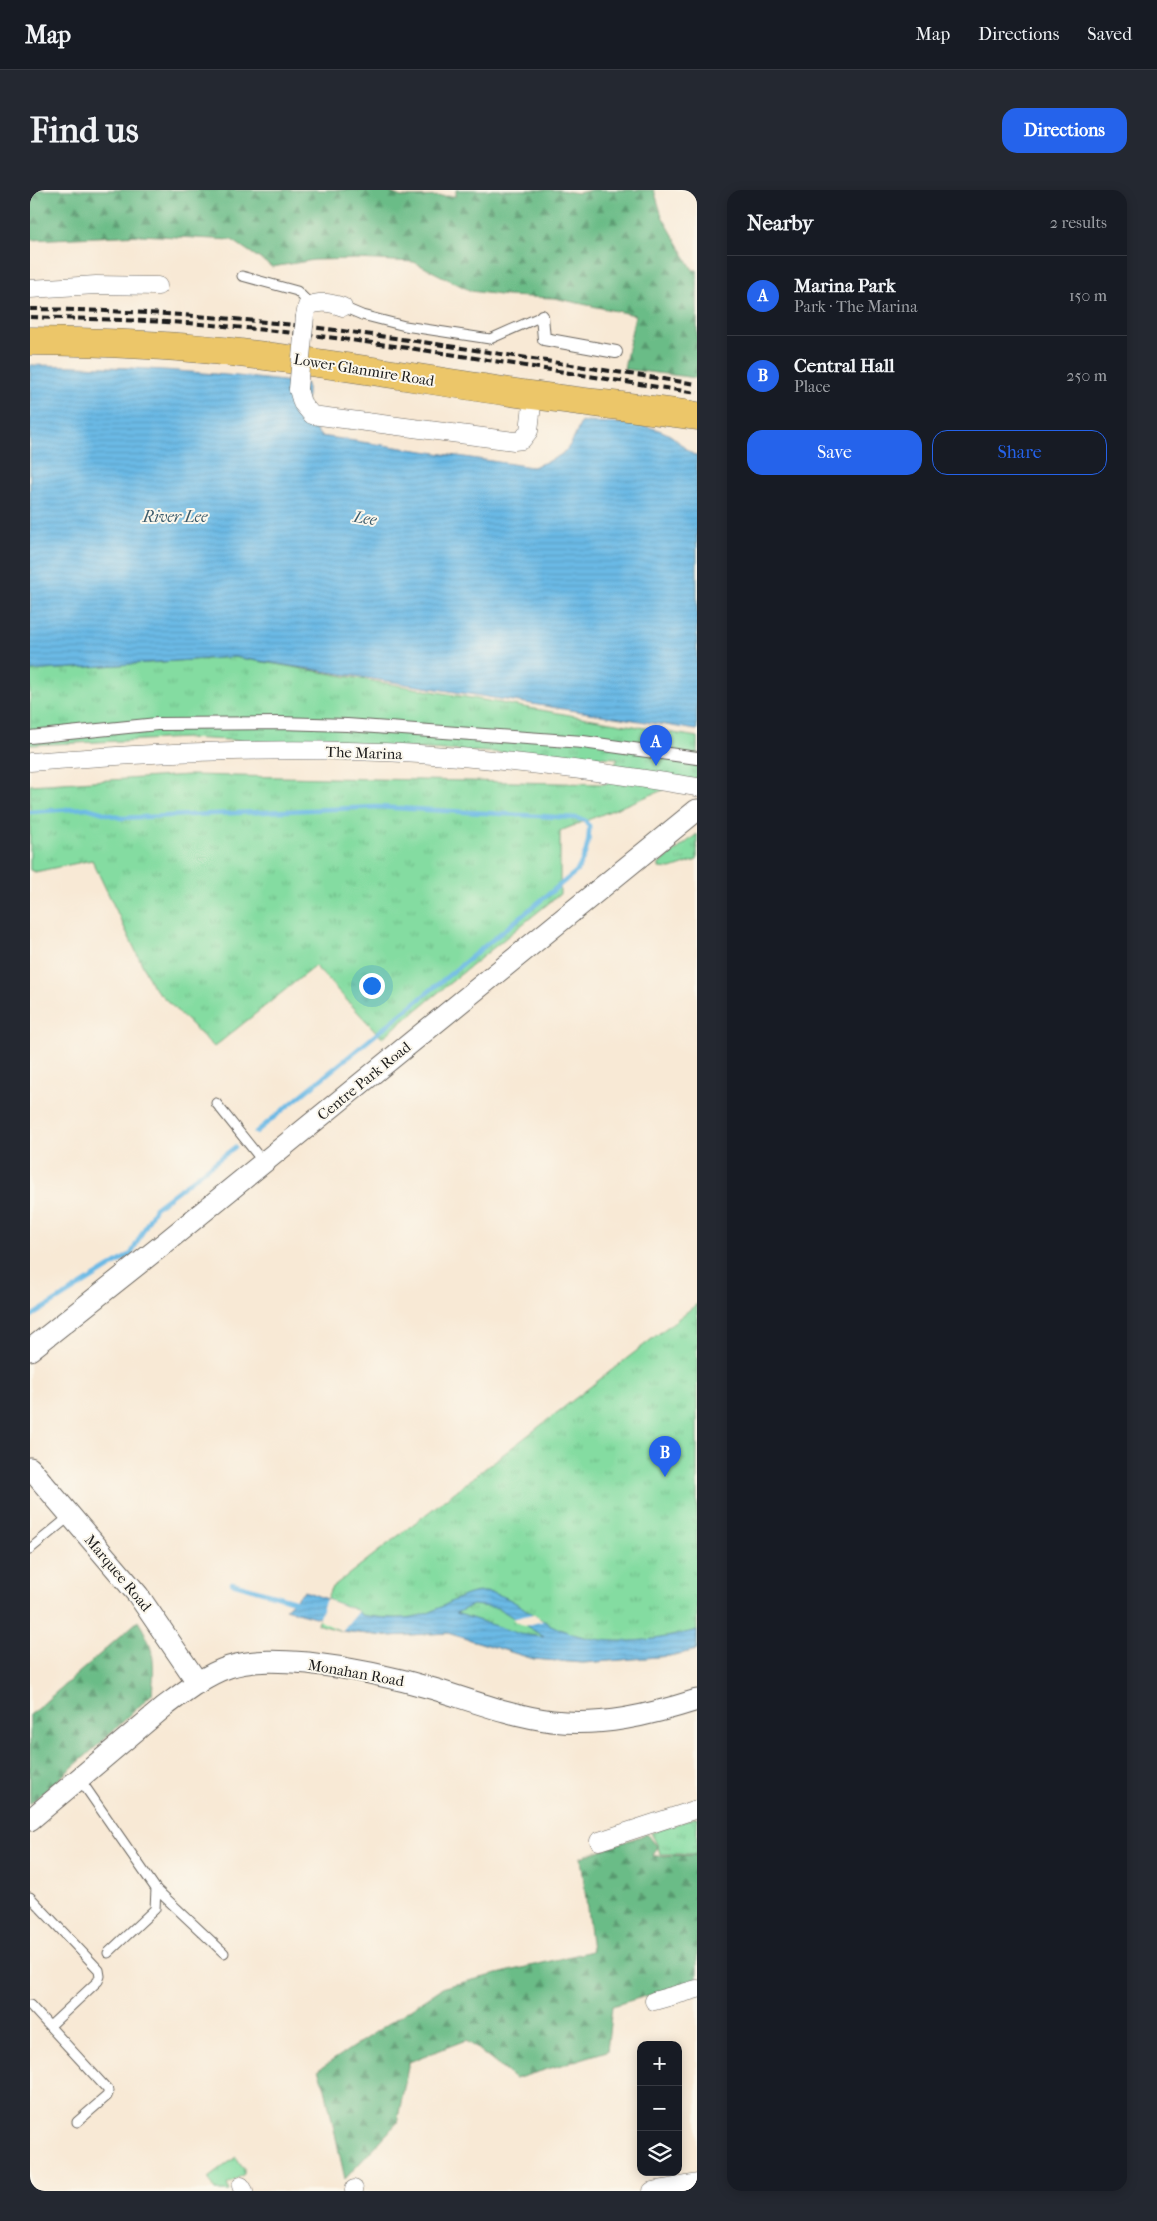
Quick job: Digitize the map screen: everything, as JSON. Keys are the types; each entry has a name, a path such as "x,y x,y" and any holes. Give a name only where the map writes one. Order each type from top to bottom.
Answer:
{"highway":[{"name":"Lower Glanmire Road","path":"30,342 221,350 306,361 533,396 645,408 697,416"}],"street":[{"path":"30,289 105,285 158,286"},
{"path":"343,307 331,302 317,302 308,311 298,389 302,402 312,415 514,441 522,440 529,431 533,396"},
{"path":"542,316 544,339 616,352"},
{"name":"The Marina","path":"30,737 157,724 280,723 347,725 583,742 697,758"},
{"name":"The Marina","path":"30,762 158,754 248,751 418,754 515,762 697,787"},
{"name":"Centre Park Road","path":"30,1350 264,1163 697,810"},
{"name":"Marquee Road","path":"30,1468 138,1595 198,1683"},
{"name":"Monahan Road","path":"30,1820 148,1720 198,1683 227,1668 257,1662 293,1662 336,1666 383,1675 522,1715 564,1722 613,1721 664,1710 697,1700"},
{"path":"599,1842 697,1809"},
{"path":"654,2001 697,1989"},
{"path":"652,2191 697,2182"}],"lane":[{"path":"242,276 296,291 308,311"},
{"path":"343,307 362,315 405,326 490,339 542,316"},
{"path":"216,1103 264,1163"},
{"path":"30,1549 70,1516"},
{"path":"79,1778 156,1889 224,1953"},
{"path":"108,1953 154,1910 156,1889"},
{"path":"30,1897 99,1970 100,1976 98,1981 50,2026"},
{"path":"30,2005 109,2091 107,2096 77,2122"}],"green space":[{"path":"30,190 384,190 401,197 456,196 456,190 559,190 578,193 592,190 654,190 662,216 693,270 697,270 697,378 624,369 635,315 554,298 507,296 471,291 414,262 357,259 314,260 272,267 232,240 141,235 30,240"},
{"path":"234,657 697,737 697,791 668,788 560,831 560,894 382,1038 315,966 214,1047 153,987 92,860 35,872 30,870 30,785 189,775 605,784 618,758 187,738 30,745 30,671"},
{"path":"697,834 697,860 671,869 659,868 659,864"},
{"path":"697,1304 697,1650 669,1656 583,1663 534,1659 448,1633 386,1636 342,1631 317,1624 331,1588"},
{"path":"138,1621 151,1648 153,1664 152,1694 105,1739 30,1804 30,1715"},
{"path":"697,1817 697,1854 660,1854 651,1833"},
{"path":"647,1834 657,1846 653,1856 697,1855 697,1981 612,2006 607,2051 515,2079 466,2040 409,2062 397,2123 345,2179 325,2088 318,2070 444,1987 592,1951 581,1857"},
{"path":"236,2157 244,2169 244,2174 227,2185 230,2191 216,2191 208,2178"}],"water":[{"name":"River Lee","path":"30,365 169,370 307,384 307,421 321,436 532,467 551,460 564,452 572,441 581,422 646,426 670,435 688,451 697,456 697,730 234,657 30,671"},
{"path":"305,1591 358,1611 361,1615 403,1618 420,1616 463,1596 485,1592 494,1593 509,1599 560,1629 598,1640 638,1641 697,1630 697,1650 669,1656 583,1663 534,1659 448,1633 386,1636 342,1631 319,1618 285,1609","holes":["473,1605 498,1608 544,1637 520,1634 456,1613"]}],"pier":[{"path":"326,1599 358,1611 342,1631 318,1620"},
{"path":"533,1614 543,1621 524,1626 512,1619"}],"waterway":[{"path":"30,812 87,808 121,818 377,807 576,818 584,820 589,826 589,838 577,871 256,1132"},
{"path":"30,1317 131,1254 155,1208 235,1147"},
{"path":"232,1583 298,1602"}],"railway":[{"path":"30,309 171,314 311,327 697,384"},
{"path":"30,317 200,324 324,337 449,354 697,393"}],"place":[{"name":"Marina Park","path":"656,766"},
{"name":"Central Hall","path":"665,1477"}],"water label":[{"name":"Lee","path":"365,518"}]}
